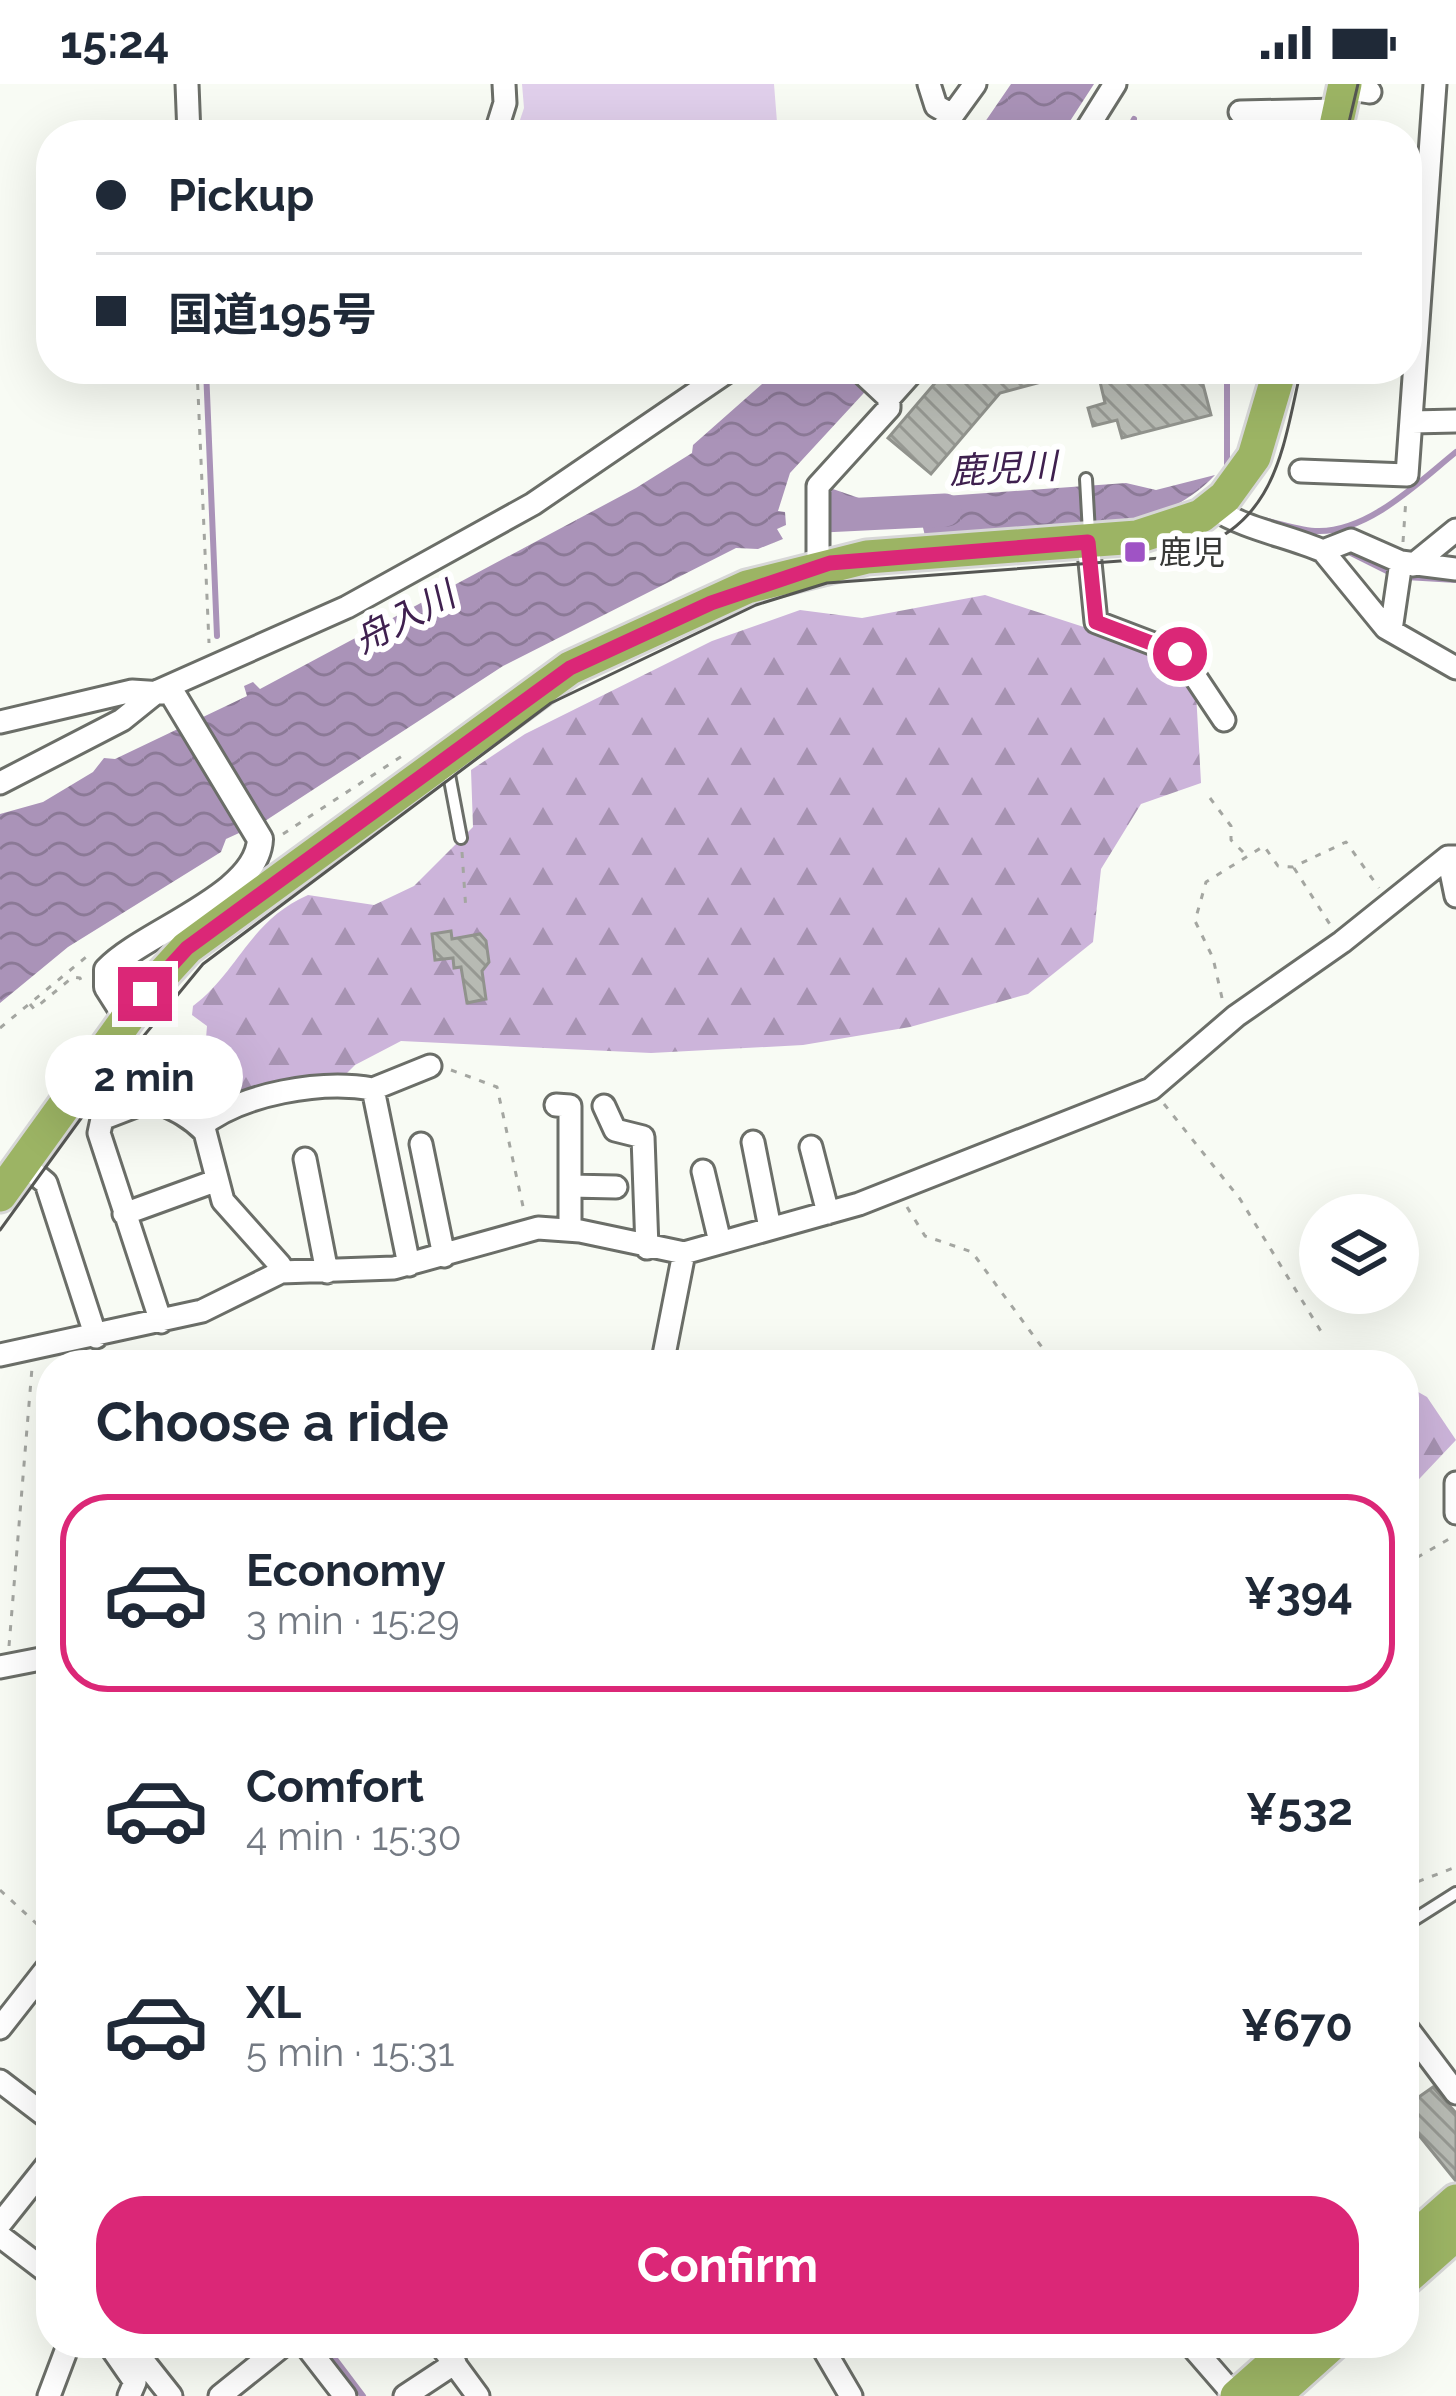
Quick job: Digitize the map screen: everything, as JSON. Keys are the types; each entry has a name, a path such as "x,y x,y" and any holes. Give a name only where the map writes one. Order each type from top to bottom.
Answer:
{"highway":[{"path":"0,1196 121,1029 187,948 441,757 570,668 747,587 818,566 1089,533 1162,531 1213,508 1254,458 1276,384"},
{"path":"1419,2233 1456,2200"},
{"path":"1419,2267 1456,2234"},
{"path":"1236,2396 1280,2358"},
{"path":"1274,2396 1317,2358"}],"street":[{"path":"187,84 188,120"},
{"path":"500,120 504,84"},
{"path":"929,84 936,106 952,116"},
{"path":"949,120 975,84"},
{"path":"1092,120 1115,84"},
{"path":"1422,275 1435,84"},
{"path":"1240,112 1347,102"},
{"path":"0,783 211,668 347,607 533,504 709,384"},
{"path":"818,566 818,486 889,408 887,396 874,384"},
{"path":"887,396 899,384"},
{"path":"1301,472 1407,476 1415,384"},
{"path":"1412,422 1456,422"},
{"path":"1213,508 1240,524 1276,531 1323,551 1391,630 1456,668"},
{"path":"1391,630 1407,564 1456,530"},
{"path":"1089,533 1096,622 1132,624 1180,654 1224,720"},
{"path":"1323,551 1351,540 1407,564 1456,568"},
{"path":"0,722 132,691 166,695"},
{"path":"166,695 260,839 257,859 242,879 107,970 107,987 121,1029 125,1080 146,1102 167,1106 200,1127 208,1139 215,1181 230,1212 280,1264 281,1272"},
{"path":"1452,857 1456,896"},
{"path":"0,1355 202,1311 281,1272 409,1265 528,1230 570,1229 684,1253 898,1190 1151,1089 1231,1021 1452,857"},
{"path":"200,1127 243,1104 301,1089 373,1089 430,1066"},
{"path":"373,1089 409,1265"},
{"path":"100,1124 146,1102"},
{"path":"67,1103 100,1124 161,1322"},
{"path":"556,1106 570,1106 570,1229"},
{"path":"604,1106 615,1130 643,1137 646,1248"},
{"path":"754,1142 770,1228"},
{"path":"421,1144 444,1256"},
{"path":"812,1147 828,1213"},
{"path":"305,1159 327,1272"},
{"path":"23,1164 46,1183 96,1337"},
{"path":"703,1171 720,1241"},
{"path":"124,1214 215,1181"},
{"path":"570,1186 616,1187"},
{"path":"672,1350 684,1253"},
{"path":"1456,1483 1456,1513"},
{"path":"4,1666 36,1660"},
{"path":"0,2028 36,1982"},
{"path":"1419,2044 1456,2093"},
{"path":"0,2081 36,2109"},
{"path":"0,2224 36,2179"},
{"path":"0,2236 36,2264"},
{"path":"49,2396 63,2358"},
{"path":"118,2358 135,2382 129,2396"},
{"path":"141,2358 171,2396"},
{"path":"220,2396 267,2358"},
{"path":"316,2358 345,2396"},
{"path":"451,2358 478,2396"},
{"path":"829,2358 851,2396"},
{"path":"1202,2358 1236,2396"},
{"path":"405,2396 455,2363"}],"lane":[{"path":"1086,478 1089,533"},
{"path":"441,757 453,774 461,838"},
{"path":"1419,1917 1456,1892"}],"path":[{"path":"197,384 211,668"},
{"path":"1406,504 1407,564"},
{"path":"1210,799 1231,826 1231,840 1247,856"},
{"path":"461,838 466,911"},
{"path":"1231,1021 1213,958 1195,921 1206,882 1264,846 1278,866 1293,867 1346,842 1390,904"},
{"path":"1293,867 1342,942"},
{"path":"29,1002 34,1009 73,977 80,978 88,998"},
{"path":"430,1066 497,1087 528,1230"},
{"path":"1151,1089 1240,1199 1322,1333"},
{"path":"898,1190 919,1232 972,1252 1044,1350"},
{"path":"4,1666 34,1350"},
{"path":"1419,1556 1456,1535"},
{"path":"1419,1882 1456,1868"},
{"path":"0,1890 36,1923"}],"shaded area":[{"path":"522,84 774,84 777,120 520,120"}],"green space":[{"path":"985,595 1130,642 1196,692 1201,783 1141,804 1101,869 1093,942 1028,994 910,1027 803,1045 651,1053 401,1041 355,1065 337,1083 217,1108 204,1063 207,1026 192,1015 193,1006 272,918 308,895 374,905 414,886 473,827 471,770 525,734 712,641 800,610 862,618"},
{"path":"1419,1392 1427,1397 1456,1440 1419,1479"}],"water":[{"path":"1011,84 1094,84 1071,120 986,120"},
{"name":"舟入川","path":"762,384 872,384 790,473 778,511 785,512 786,525 777,529 783,539 758,549 736,548 503,666 265,821 226,839 221,852 68,947 0,1003 0,814 43,802 93,772 104,758 115,759 247,696 244,686 253,682 260,689 636,488 692,453 693,445"},
{"path":"1215,475 1187,498 1154,515 1118,525 1039,534 925,536 919,511 847,514 847,531 824,524 821,501 830,488 859,498 889,500 1126,483 1156,490"}],"building":[{"path":"934,384 1034,384 1000,393 931,474 888,438"},
{"path":"1101,384 1203,384 1211,415 1122,438 1117,420 1093,426 1088,408 1105,403"},
{"path":"451,931 452,939 480,934 486,941 489,962 482,971 486,999 467,1003 461,967 454,968 453,958 435,960 432,934"},
{"path":"1433,2087 1456,2113 1456,2181 1419,2135 1419,2097"}],"waterway":[{"path":"207,384 217,636"},
{"path":"1227,384 1227,464"},
{"path":"1263,520 1318,531 1356,523 1393,503 1456,452"},
{"name":"鹿児川","path":"823,516 945,510"},
{"path":"1349,552 1393,574"},
{"path":"1406,577 1456,580"},
{"path":"334,2358 363,2396"}],"tram line":[{"path":"1350,120 1358,84"},
{"path":"0,1230 119,1066 203,964 551,703 756,605 827,583 1174,557 1208,544 1234,528 1268,486 1298,384"}],"place":[{"name":"鹿児","path":"1135,552"}],"route":[{"path":"145,994 187,948 441,757 570,668 747,587 802,569 866,557 1088,542 1096,622 1180,654"}]}
